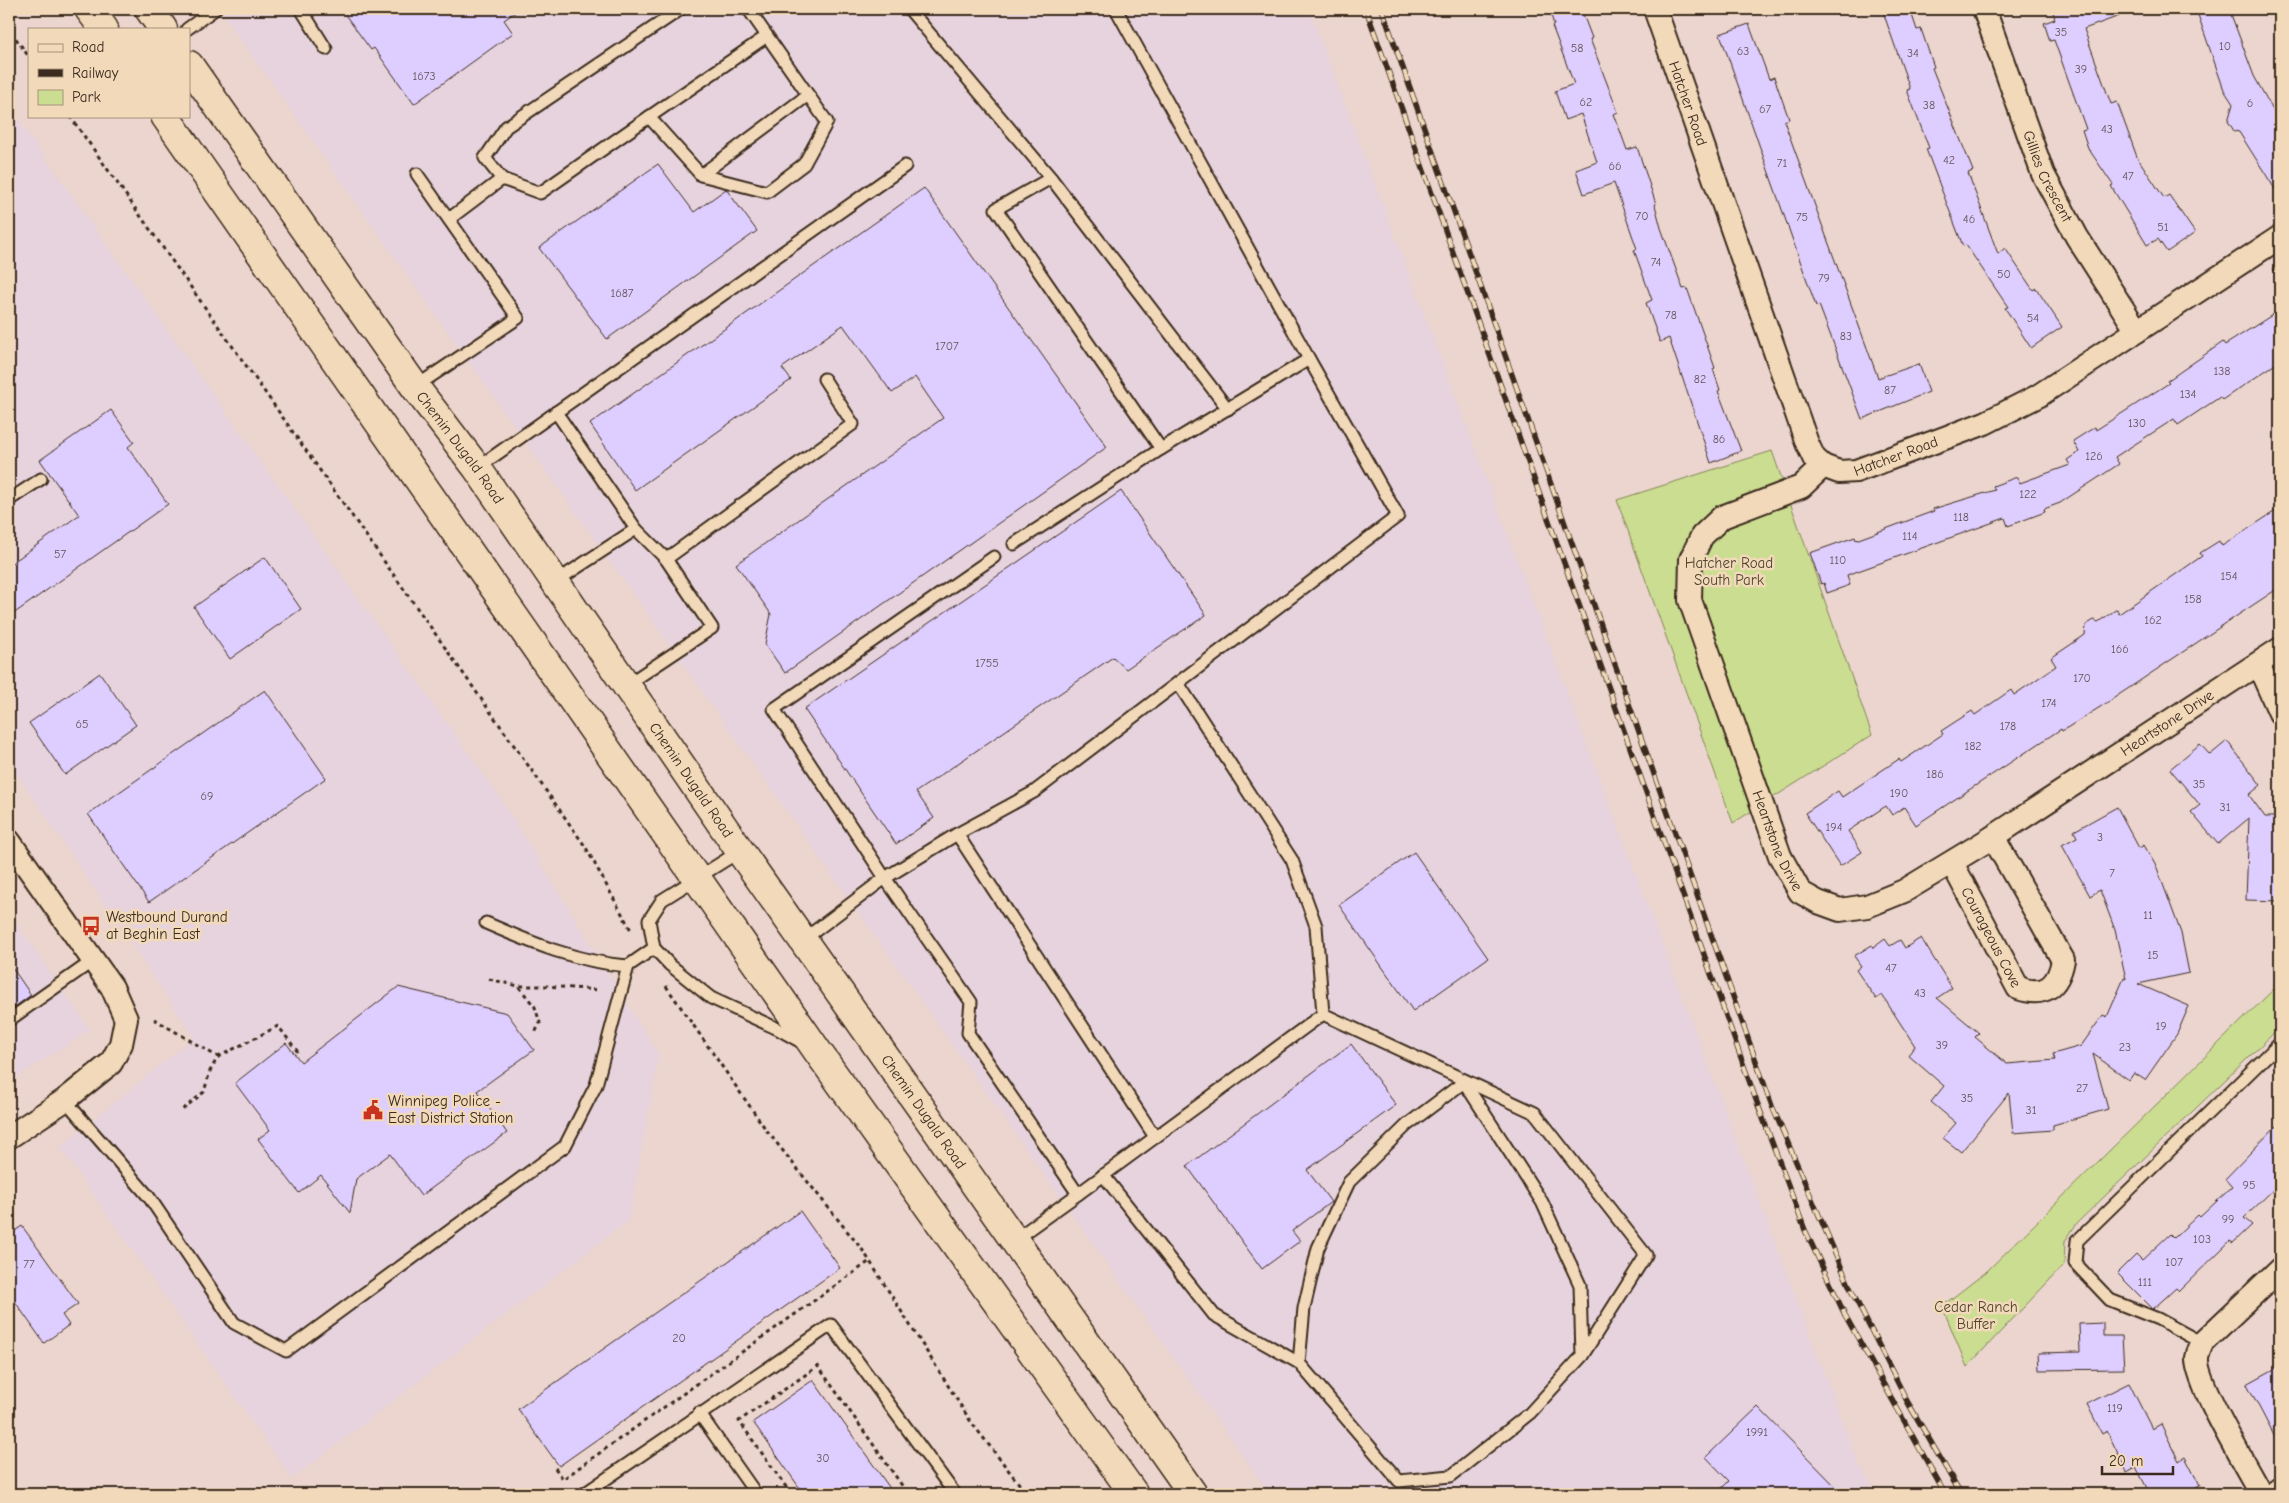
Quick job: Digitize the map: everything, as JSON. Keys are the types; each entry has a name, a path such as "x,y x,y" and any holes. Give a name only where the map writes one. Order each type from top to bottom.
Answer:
{"main road":[{"path":"90,9 103,28"},
{"path":"149,9 162,28"},
{"name":"Chemin Dugald Road","path":"190,66 415,387 477,468 740,851 1193,1494"},
{"path":"166,118 818,1052 1134,1494"}],"street":[{"name":"Hatcher Road","path":"1655,9 1807,443 1814,458 1824,466 1839,472 1856,471 1985,423 2038,396 2280,237"},
{"name":"Gillies Crescent","path":"1984,9 2043,174 2077,237 2137,331"},
{"name":"Heartstone Drive","path":"1824,466 1801,487 1722,517 1702,536 1691,559 1690,600 1780,856 1800,892 1818,902 1840,910 1867,906 1904,891 1993,837 2280,649"},
{"path":"2258,664 2280,713"},
{"name":"Courageous Cove","path":"1952,863 2018,988 2033,993 2048,988 2060,976 2063,960 1993,837"},
{"path":"9,841 112,987 126,1019 121,1044 111,1063 65,1100 9,1137"},
{"path":"2262,1494 2207,1394 2200,1375 2197,1358 2202,1343 2280,1269"}],"lane":[{"path":"188,28 215,9"},
{"path":"301,9 326,49"},
{"path":"681,9 506,127 485,158 502,179 540,193 767,36"},
{"path":"649,117 701,174 767,192 804,164 827,122 749,10 746,9"},
{"path":"909,9 1052,178 1228,409"},
{"path":"803,940 885,878 957,834 1034,792 1398,516 1116,9"},
{"path":"701,174 808,95"},
{"path":"477,468 905,166"},
{"path":"415,387 518,318 417,174"},
{"path":"1052,178 996,209 1161,449"},
{"path":"449,219 502,179"},
{"path":"1014,544 1161,449 1309,359"},
{"path":"666,559 853,424 824,379"},
{"path":"556,412 636,529 666,559 712,628 625,686"},
{"path":"9,500 41,479"},
{"path":"554,582 636,529"},
{"path":"994,557 774,709 885,878 971,1002 968,1032 1078,1194"},
{"path":"1178,683 1292,860 1316,926 1323,1014"},
{"path":"957,834 1155,1137"},
{"path":"648,951 648,920 662,900 740,851"},
{"path":"486,923 545,948 600,964 628,966"},
{"path":"65,1100 149,1197 234,1323 286,1351 565,1146 596,1085 628,966 648,951"},
{"path":"648,951 670,965 711,998 778,1029 818,1052"},
{"path":"9,1020 94,960"},
{"path":"1103,1175 1214,1315 1299,1363 1399,1481 1451,1476 1530,1413 1582,1356 1646,1255 1535,1114 1323,1014"},
{"path":"1014,1240 1323,1014"},
{"path":"2202,1343 2158,1318 2110,1300 2075,1263 2077,1241 2280,1043"},
{"path":"1464,1082 1542,1202 1580,1285 1582,1356"},
{"path":"1299,1363 1304,1308 1318,1248 1349,1182 1407,1125 1464,1082"},
{"path":"584,1494 699,1413 831,1324 955,1494"},
{"path":"699,1413 756,1494"},
{"path":"2262,1494 2280,1481"}],"path":[{"path":"9,24 14,36 28,56"},
{"path":"71,118 585,846 648,951"},
{"path":"489,978 518,986 599,990"},
{"path":"665,984 767,1131 870,1261 970,1422 1027,1494"},
{"path":"518,986 535,1007 540,1023 534,1035"},
{"path":"154,1019 218,1057"},
{"path":"182,1110 204,1092 210,1071 218,1057 278,1026 298,1052"},
{"path":"555,1468 563,1479 870,1261"},
{"path":"791,1494 739,1421 818,1366 908,1494"}],"shaded area":[{"path":"219,9 1309,9 1860,1467 1878,1494 1270,1494"},
{"path":"9,107 501,799 659,1055 629,1220 292,1479 60,1147 194,1037 9,762"},
{"path":"9,913 90,1030 9,1082"}],"green space":[{"name":"Hatcher Road South Park","path":"1772,451 1872,735 1733,823 1617,500"},
{"name":"Cedar Ranch Buffer","path":"2280,983 2280,1027 2077,1223 2065,1241 2064,1265 1967,1367 1942,1306 1986,1272"}],"building":[{"path":"341,9 520,9 504,20 513,33 414,104 374,48 371,50"},
{"path":"1549,9 1581,9 1592,38 1590,39 1618,112 1614,114 1627,150 1637,147 1656,204 1661,228 1683,289 1687,288 1715,368 1713,369 1720,390 1718,391 1741,451 1711,463 1669,338 1660,342 1646,303 1652,300 1634,250 1637,249 1614,183 1584,194 1576,170 1597,162 1581,114 1565,120 1555,91 1574,84 1552,26 1554,25"},
{"path":"1882,9 1910,9 1917,30 1921,29 1934,67 1932,68 1973,171 1968,173 1998,254 2005,248 2033,290 2036,288 2062,327 2031,348 2005,308 2008,307 1966,245 1963,246 1926,149 1929,148 1907,90 1910,89"},
{"path":"2052,9 2133,9 2133,11 2084,29 2111,104 2117,102 2137,157 2164,198 2169,195 2195,233 2167,252 2158,239 2147,245 2111,186 2113,185 2088,148 2082,130 2086,129 2054,40 2050,41 2044,23 2055,19"},
{"path":"2196,9 2229,9 2254,76 2280,123 2280,197 2239,132 2234,131 2228,121 2233,104 2224,90"},
{"path":"1749,24 1769,79 1774,77 1789,119 1784,121 1878,378 1919,364 1929,392 1862,419 1819,305 1816,306 1720,34"},
{"path":"658,164 694,212 726,189 757,231 607,339 539,248"},
{"path":"924,188 1107,447 785,673 765,644 771,614 736,564 943,418 915,377 892,393 843,325 782,368 791,380 635,490 590,424"},
{"path":"2280,310 2280,361 2222,400 2220,397 2178,425 2174,419 2115,457 2119,464 2060,503 2044,509 2045,512 2008,526 2005,518 1847,575 1850,585 1827,593 1824,583 1821,584 1810,553 1855,537 1856,540 1934,511 1933,509 1995,490 1993,486 2017,477 2020,483 2070,465 2067,460 2079,452 2073,441 2095,427 2096,430 2169,383 2167,381 2223,342 2225,345"},
{"path":"111,410 134,442 128,447 168,504 9,617 9,565 79,515 40,460"},
{"path":"1121,491 1206,615 1126,669 1113,657 916,792 934,818 896,844 804,709"},
{"path":"2280,508 2280,587 2108,702 2062,731 2061,729 1916,825 1904,807 1892,815 1886,806 1848,831 1862,852 1840,866 1805,813 1838,791 1842,797 1899,759 1901,762 1943,734 1941,731 1972,711 1975,715 2011,690 2014,695 2056,666 2051,658 2085,635 2086,625 2094,620 2098,622 2117,609 2119,614 2202,556 2200,553 2219,541 2222,546"},
{"path":"265,557 301,609 230,659 194,607"},
{"path":"100,673 136,725 65,775 29,723"},
{"path":"265,690 326,778 149,902 88,814"},
{"path":"2227,741 2261,785 2249,795 2265,817 2280,817 2280,901 2246,900 2249,818 2218,844 2191,812 2200,805 2170,769 2200,744 2210,755"},
{"path":"2117,807 2139,848 2144,845 2157,868 2181,933 2189,973 2138,984 2189,1006 2177,1034 2145,1080 2134,1073 2129,1080 2093,1054 2108,1109 2053,1125 2053,1130 2013,1133 2009,1093 1961,1152 1943,1138 1956,1123 1931,1102 1944,1086 1908,1055 1915,1046 1882,995 1876,999 1856,970 1861,966 1854,956 1872,945 1873,948 1885,939 1890,946 1900,940 1905,948 1921,938 1952,988 1937,998 1979,1033 1975,1037 2007,1064 2055,1060 2053,1054 2081,1046 2103,1015 2107,1017 2124,978 2126,979 2115,930 2100,890 2090,896 2062,845 2077,837 2074,831"},
{"path":"1414,852 1488,958 1413,1011 1339,905"},
{"path":"9,963 31,995 9,1011"},
{"name":"Winnipeg Police - East District Station","path":"398,987 507,1013 534,1050 477,1091 507,1133 421,1196 390,1154 356,1179 350,1213 321,1175 299,1193 258,1139 270,1130 235,1083 286,1043 301,1062"},
{"path":"1351,1044 1396,1105 1307,1170 1331,1202 1292,1231 1300,1241 1262,1269 1187,1166"},
{"path":"2280,1122 2280,1183 2244,1218 2252,1225 2233,1243 2230,1241 2179,1291 2176,1288 2153,1309 2117,1273 2136,1254 2142,1260 2170,1234 2174,1238 2198,1215 2200,1217 2232,1187 2225,1179"},
{"path":"800,1211 840,1268 559,1466 518,1409"},
{"path":"22,1226 78,1304 62,1315 69,1325 44,1343 9,1293 9,1235"},
{"path":"2103,1323 2103,1336 2122,1336 2124,1369 2039,1370 2038,1353 2080,1352 2079,1324"},
{"path":"2280,1366 2280,1447 2247,1384"},
{"path":"813,1380 894,1494 804,1494 753,1422"},
{"path":"2129,1383 2152,1429 2161,1424 2179,1461 2185,1457 2200,1486 2184,1494 2150,1494 2136,1467 2127,1472 2107,1431 2102,1434 2087,1404"},
{"path":"1758,1407 1843,1494 1716,1494 1729,1481 1706,1457"}],"railway":[{"path":"1366,9 1755,1097 1805,1230 1845,1315 1945,1494"},
{"path":"1382,9 1772,1106 1852,1292 1907,1401 1961,1494"}],"place":[{"name":"Westbound Durand at Beghin East","path":"91,926"},
{"name":"Winnipeg Police - East District Station","path":"373,1110"}]}
